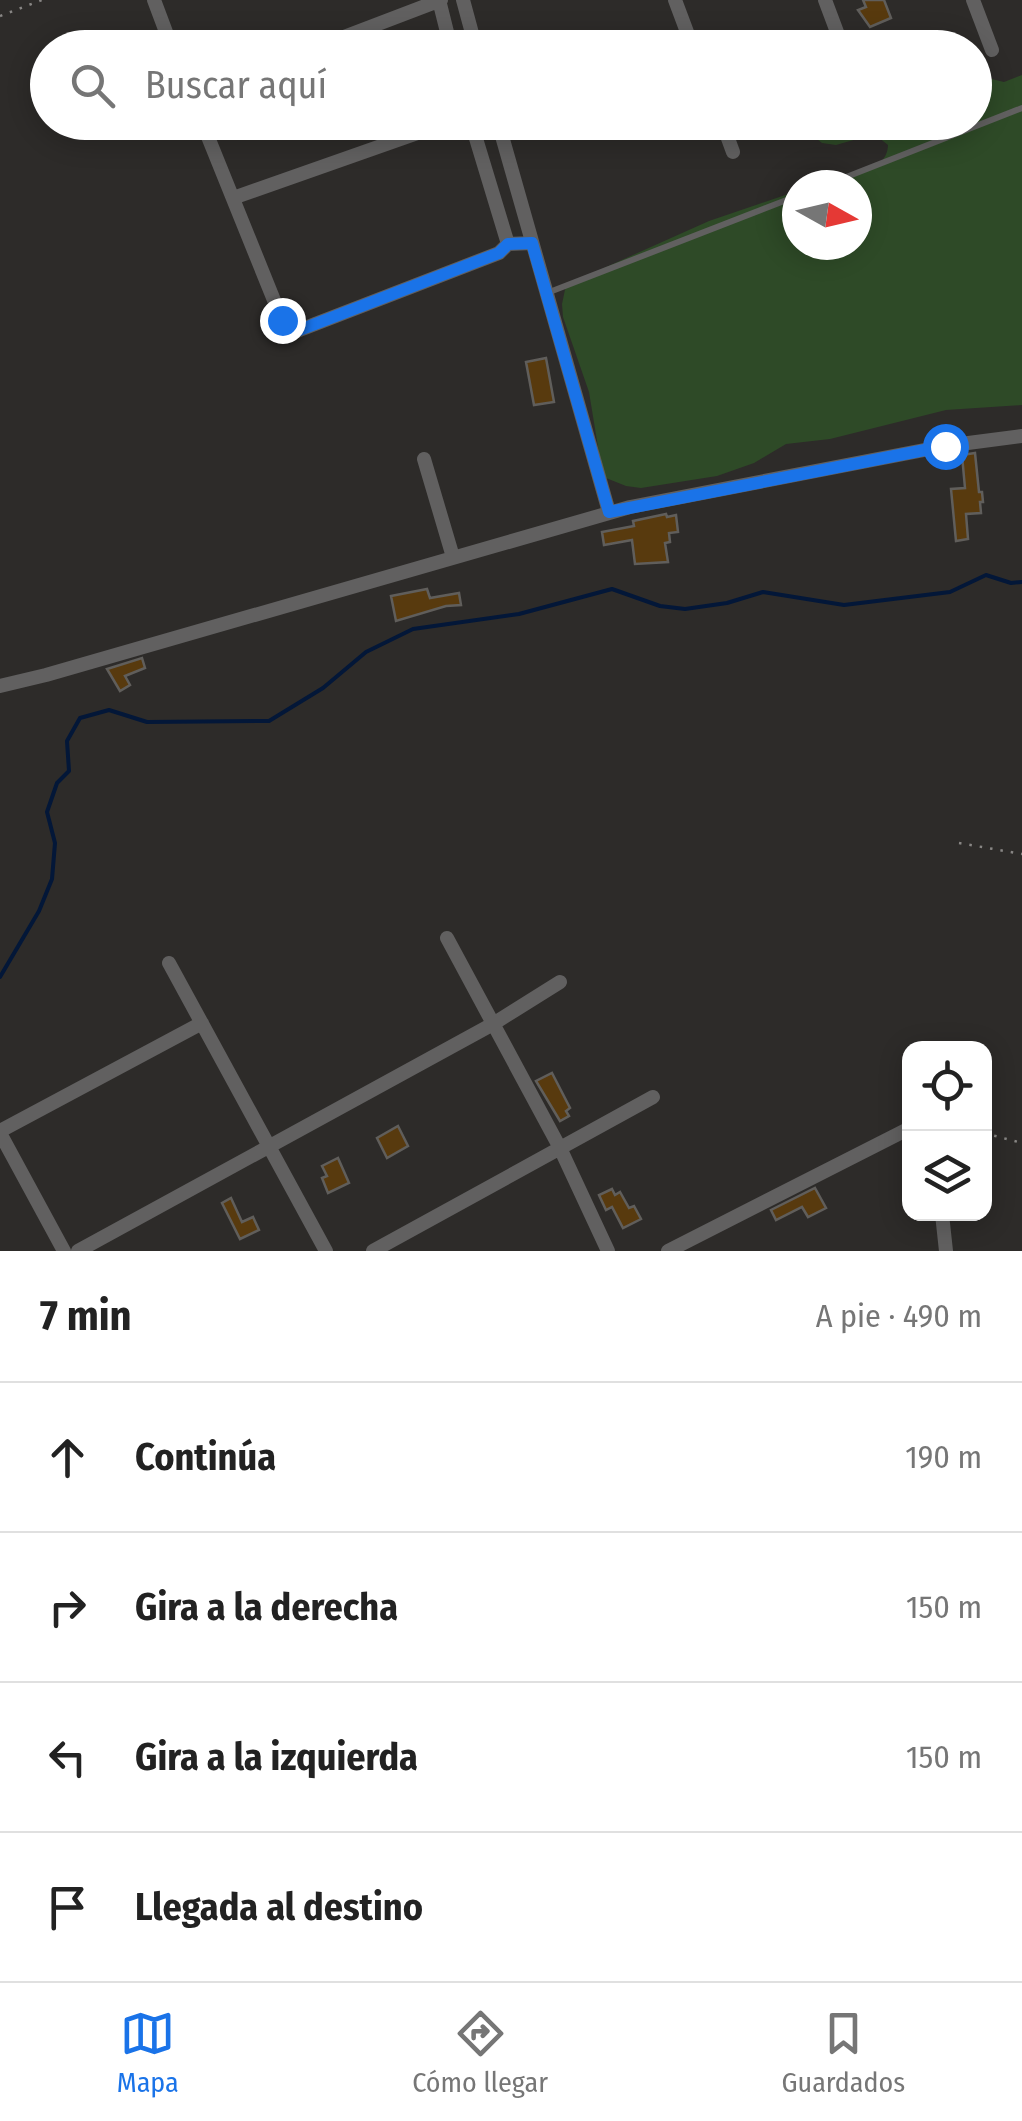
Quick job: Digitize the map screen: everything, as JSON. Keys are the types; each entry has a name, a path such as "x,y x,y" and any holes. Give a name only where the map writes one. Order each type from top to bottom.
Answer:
{"street":[{"path":"154,0 165,30"},
{"path":"362,30 440,0 448,30"},
{"path":"463,0 471,30"},
{"path":"675,0 686,30"},
{"path":"825,0 837,30"},
{"path":"973,0 984,30"},
{"path":"209,140 282,320 297,331 499,253 508,244 532,243"},
{"path":"233,198 399,140"},
{"path":"476,140 508,244"},
{"path":"503,140 609,512"},
{"path":"729,140 733,152"},
{"path":"0,686 46,676 609,512 945,446 1022,436"},
{"path":"424,459 454,557"},
{"path":"447,938 560,1148 608,1251"},
{"path":"169,964 326,1251"},
{"path":"78,1251 493,1024 560,982"},
{"path":"64,1251 0,1132 202,1024"},
{"path":"374,1251 654,1097"},
{"path":"668,1251 904,1131"},
{"path":"943,1221 946,1251"}],"lane":[{"path":"992,120 1022,108"},
{"path":"864,170 941,140"},
{"path":"546,293 782,202"}],"path":[{"path":"0,16 42,0"},
{"path":"959,843 1022,854"},
{"path":"992,1135 1022,1142"}],"green space":[{"path":"1022,75 1022,405 946,410 830,439 786,444 754,463 717,476 641,488 606,478 589,392 563,317 566,285 709,221 782,196 782,260 872,260 872,170 866,170 886,155 888,145 882,140 992,140 992,79 1004,82"},
{"path":"818,140 854,140 836,145 822,143"}],"building":[{"path":"863,0 884,0 891,18 870,27 858,10 866,7"},
{"path":"546,358 554,402 534,405 526,362"},
{"path":"975,453 983,502 981,513 966,514 968,539 956,541 951,489 965,488 962,455"},
{"path":"666,514 676,515 678,532 669,533 670,542 665,543 668,562 635,564 632,540 604,545 602,532"},
{"path":"427,589 430,598 459,593 461,605 396,621 391,596"},
{"path":"142,658 145,668 125,676 130,685 120,691 107,669"},
{"path":"552,1073 570,1108 566,1111 569,1116 560,1121 536,1081"},
{"path":"398,1126 408,1146 387,1158 377,1138"},
{"path":"338,1158 349,1183 328,1193 322,1166"},
{"path":"815,1188 826,1208 808,1217 802,1207 776,1220 771,1210"},
{"path":"612,1189 615,1195 620,1192 629,1208 634,1206 641,1219 623,1228 612,1207 606,1210 599,1195"},
{"path":"231,1198 242,1222 253,1217 259,1230 240,1239 222,1203"}],"waterway":[{"path":"0,977 39,911 52,879 55,843 47,812 57,783 69,771 67,741 80,718 109,710 147,722 269,721 323,688 366,652 413,629 519,614 612,589 660,606 685,609 727,603 763,592 844,605 950,592 986,575 1011,583 1022,582"}],"route":[{"path":"282,320 297,331 499,253 508,244 532,243 609,512 945,446"}]}
